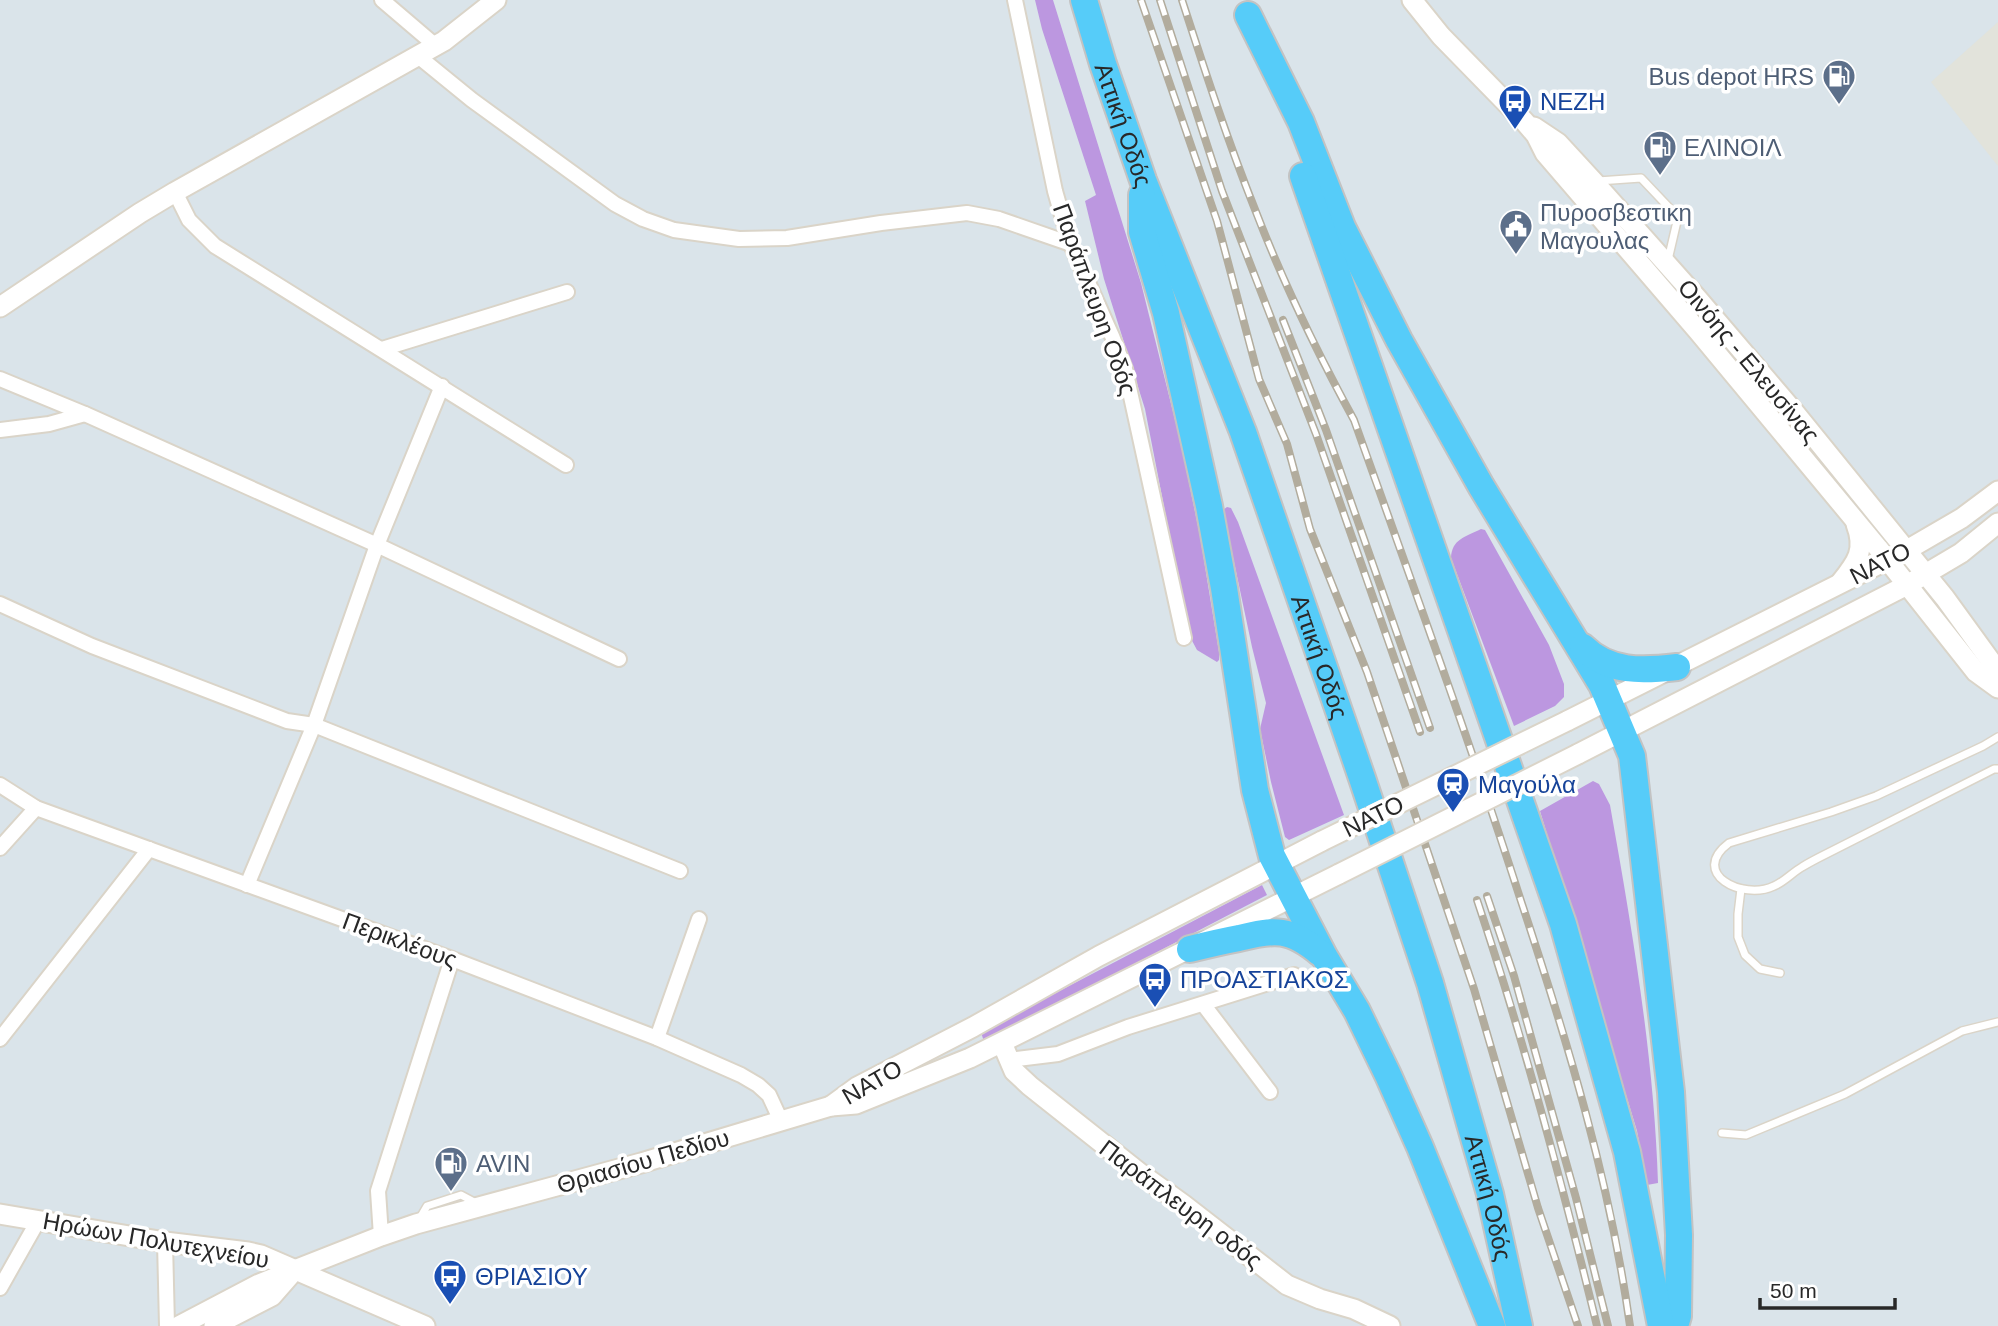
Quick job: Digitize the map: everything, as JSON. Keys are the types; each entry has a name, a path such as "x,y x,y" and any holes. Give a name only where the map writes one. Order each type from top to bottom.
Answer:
{"highway":[{"name":"Αττική Οδός","path":"1084,0 1143,180 1244,432 1430,983 1490,1194 1519,1326"},
{"path":"1245,8 1301,122 1342,227 1399,340 1481,486 1610,701 1632,755 1671,1092 1678,1235 1678,1316 1675,1326"},
{"path":"1245,8 1563,924 1627,1152 1661,1326"},
{"path":"1143,180 1142,232 1166,313 1209,506 1255,790 1274,864 1357,1011 1388,1075 1492,1326"},
{"path":"1574,637 1591,654 1619,667 1651,670 1676,667"},
{"path":"1190,948 1270,931 1290,934 1307,942 1324,956"}],"main road":[{"path":"0,307 174,192 436,46 496,0"},
{"name":"Οινόης - Ελευσίνας","path":"1412,0 1441,36 1536,135 1545,153 1855,520 1976,672 1998,688"},
{"name":"Οινόης - Ελευσίνας","path":"1524,121 1558,143 1795,413 1907,550 1990,660 1998,679"},
{"name":"ΝΑΤΟ","path":"831,1106 857,1087 1274,864 1610,701 1907,550 1962,518 1998,491"},
{"path":"1838,585 1860,555 1861,542 1855,520"},
{"name":"ΝΑΤΟ","path":"831,1106 856,1104 934,1074 1006,1051 1190,948 1623,732 1907,584 1961,553 1998,523"},
{"name":"Παράπλευρη οδός","path":"1006,1051 1014,1071 1090,1134 1287,1285 1354,1309 1390,1326"},
{"name":"Θριασίου Πεδίου","path":"179,1326 259,1284 416,1224 641,1163 831,1106"},
{"name":"Ηρώων Πολυτεχνείου","path":"0,1214 165,1242 248,1252 274,1259 425,1326"},
{"name":"Θριασίου Πεδίου","path":"214,1326 272,1296 296,1269"}],"street":[{"path":"382,0 436,46"},
{"name":"Παράπλευρη Οδός","path":"1015,0 1055,191 1071,244 1125,369 1184,638"},
{"path":"418,56 472,100 615,204 643,219 674,230 739,239 787,238 881,223 967,214 999,219 1071,244"},
{"path":"174,192 189,220 215,246 566,465"},
{"path":"382,349 567,292"},
{"path":"0,379 85,414 377,545 619,659"},
{"path":"247,885 314,725 377,545 442,387"},
{"path":"0,430 49,424 85,414"},
{"path":"0,604 92,646 287,721 314,725 680,871"},
{"name":"Περικλέους","path":"0,786 36,808 452,959 657,1038 741,1074 758,1084 769,1096 780,1121"},
{"path":"0,848 36,808"},
{"path":"0,1039 149,849"},
{"path":"657,1038 699,919"},
{"path":"381,1236 378,1191 452,959"},
{"path":"1006,1051 1058,1054 1128,1027 1294,975"},
{"path":"1203,1003 1270,1092"},
{"path":"0,1288 39,1219"},
{"path":"165,1242 167,1326"}],"lane":[{"path":"1593,181 1640,178 1678,217 1667,265"},
{"path":"1998,737 1876,796 1729,843 1719,851 1715,860 1718,874 1728,885 1749,891 1774,887 1826,854 1998,769"},
{"path":"1741,889 1738,937 1745,955 1760,969 1780,973"},
{"path":"1722,1133 1746,1135 1845,1094 1962,1031 1998,1022"}],"shaded area":[{"path":"1035,0 1053,0 1141,283 1181,444 1200,536 1219,652 1217,662 1197,650 1189,635 1145,409 1104,279 1085,201 1096,195"},
{"path":"1998,22 1998,166 1931,82"},
{"path":"1231,508 1238,522 1344,815 1289,840 1285,837 1260,729 1266,703 1223,510"},
{"path":"1481,529 1485,530 1549,645 1564,684 1564,697 1555,706 1514,726 1451,558 1457,543"},
{"path":"1593,781 1599,784 1610,805 1641,993 1652,1088 1658,1183 1647,1185 1637,1131 1540,811"},
{"path":"1262,885 1267,895 984,1042 981,1032"}],"railway":[{"path":"1141,0 1217,221 1259,379 1287,444 1310,529 1367,672 1474,989 1538,1208 1578,1326"},
{"path":"1160,0 1222,191 1316,434 1420,732"},
{"path":"1182,0 1226,133 1266,238 1327,370 1354,420 1481,780 1555,1006 1585,1111 1611,1218 1630,1326"},
{"path":"1283,320 1326,430 1430,728"},
{"path":"1487,896 1514,976 1576,1198 1608,1326"},
{"path":"1477,900 1541,1112 1597,1326"}],"place":[{"name":"Bus depot HRS","path":"1839,106"},
{"name":"ΝΕΖΗ","path":"1515,131"},
{"name":"ΕΛΙΝΟΙΛ","path":"1660,177"},
{"name":"Πυροσβεστικη Μαγουλας","path":"1516,256"},
{"name":"Μαγούλα","path":"1453,814"},
{"name":"ΠΡΟΑΣΤΙΑΚΟΣ","path":"1155,1009"},
{"name":"AVIN","path":"451,1193"},
{"name":"ΘΡΙΑΣΙΟΥ","path":"450,1306"}]}
